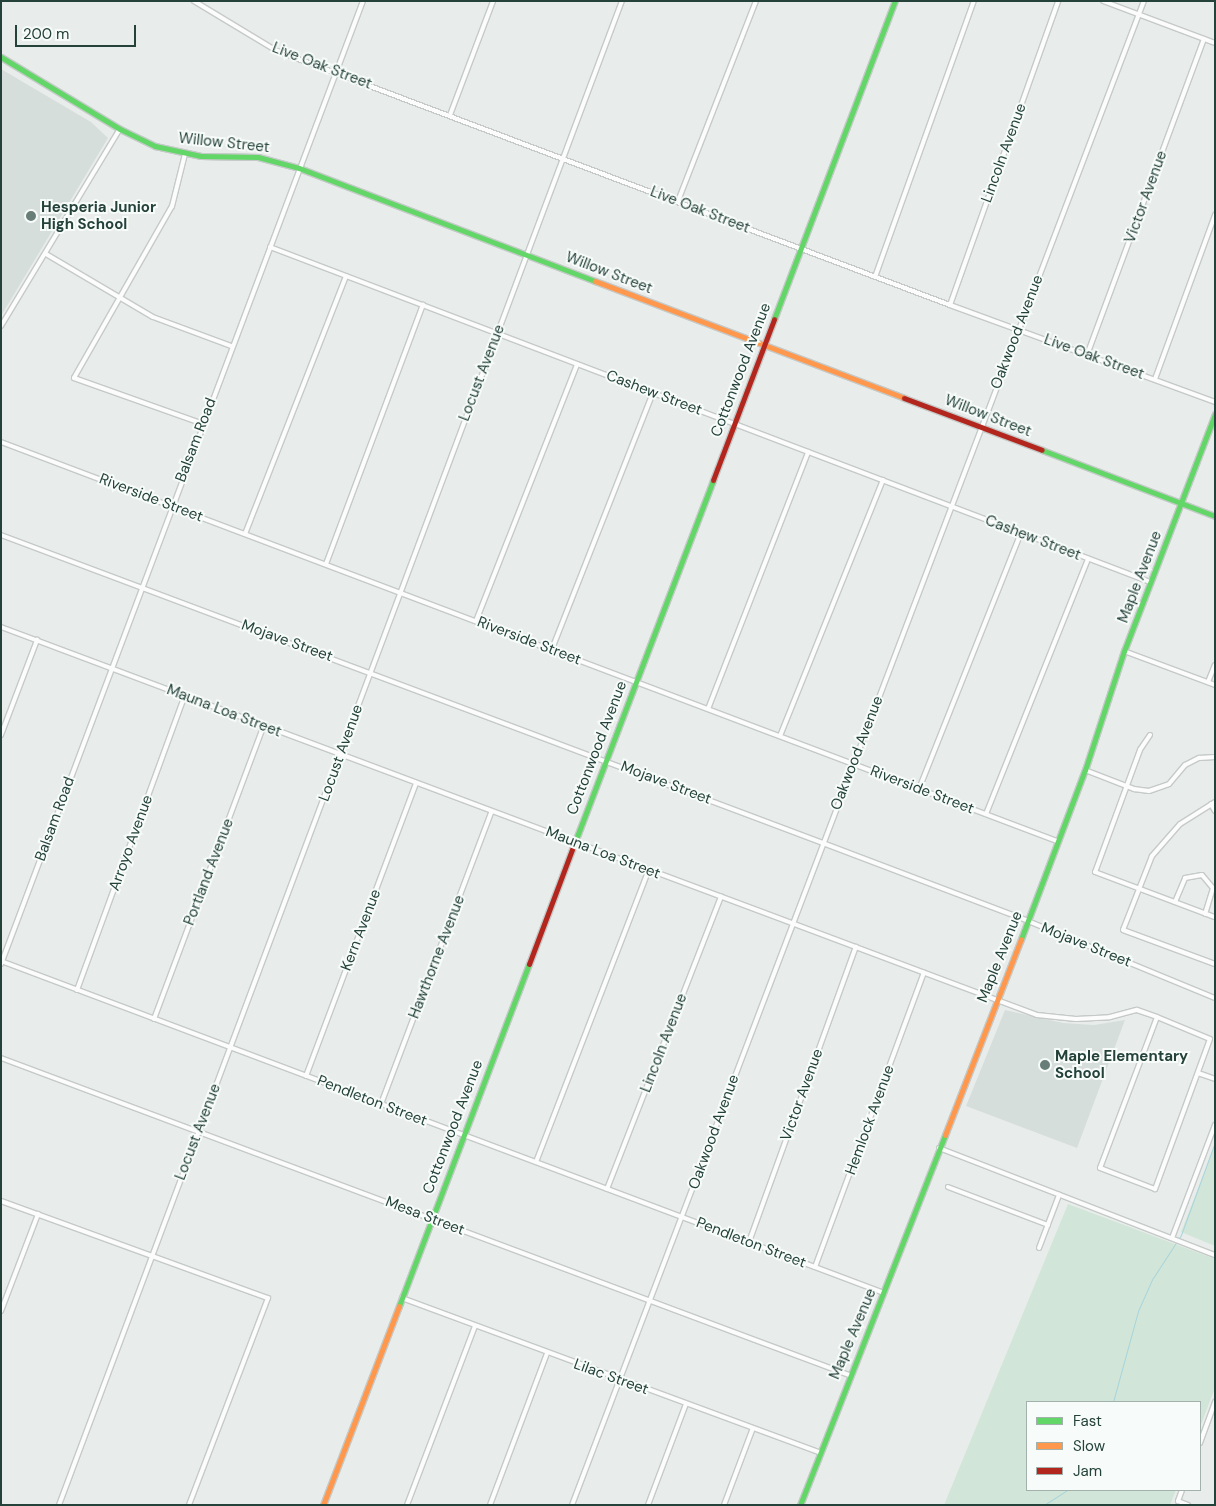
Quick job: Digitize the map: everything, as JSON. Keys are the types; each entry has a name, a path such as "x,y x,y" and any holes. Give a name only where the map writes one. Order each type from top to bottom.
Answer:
{"street":[{"name":"Live Oak Street","path":"194,1 277,51 800,247 950,306 1215,402"},
{"name":"Balsam Road","path":"2,962 231,346 363,1"},
{"path":"450,115 493,1"},
{"name":"Locust Avenue","path":"58,1505 622,1"},
{"path":"678,201 756,1"},
{"name":"Cottonwood Avenue","path":"323,1505 895,1"},
{"path":"875,277 974,1"},
{"name":"Lincoln Avenue","path":"950,306 1058,1"},
{"path":"1103,1 1215,43"},
{"name":"Oakwood Avenue","path":"572,1505 682,1217 791,923 1144,1"},
{"name":"Victor Avenue","path":"1087,355 1204,39"},
{"name":"Willow Street","path":"1,57 120,129 155,146 186,154 258,157 299,168 1215,516"},
{"path":"1,326 120,129"},
{"path":"186,154 172,206 74,378 203,424"},
{"path":"1155,379 1215,215"},
{"name":"Cashew Street","path":"270,247 1150,582"},
{"path":"46,254 153,317 231,346"},
{"path":"245,534 346,276"},
{"path":"326,564 423,305"},
{"path":"476,621 576,364"},
{"path":"552,649 653,393"},
{"name":"Maple Avenue","path":"800,1505 849,1375 884,1293 1028,921 1085,770 1124,651 1215,414"},
{"name":"Riverside Street","path":"1,442 1057,841"},
{"path":"708,709 808,452"},
{"path":"780,736 883,480"},
{"path":"919,788 1021,533"},
{"name":"Mojave Street","path":"1,534 1028,921 1215,998"},
{"path":"986,814 1088,559"},
{"name":"Mauna Loa Street","path":"1,627 110,670 185,695 340,756 574,841 648,871 721,896 996,1000 1052,1018 1110,1017 1137,1010 1210,1039 1198,1073"},
{"path":"1,735 37,640"},
{"path":"1124,651 1215,685"},
{"path":"1208,682 1215,665"},
{"name":"Arroyo Avenue","path":"77,990 185,695"},
{"name":"Portland Avenue","path":"154,1019 264,725"},
{"path":"1150,735 1140,750 1128,787 1095,872 1215,917"},
{"path":"1085,770 1128,787 1149,791 1162,788 1185,765 1198,758 1215,757"},
{"name":"Kern Avenue","path":"306,1076 416,783"},
{"path":"1215,811 1213,803 1180,824 1152,856 1122,930 1215,964"},
{"name":"Hawthorne Avenue","path":"381,1104 492,811"},
{"path":"536,1162 648,871"},
{"path":"1175,902 1185,878 1202,875 1213,888 1206,914"},
{"name":"Lincoln Avenue","path":"608,1189 721,896"},
{"name":"Victor Avenue","path":"749,1242 856,947"},
{"name":"Pendleton Street","path":"2,962 884,1293"},
{"name":"Hemlock Avenue","path":"815,1267 924,973"},
{"path":"1157,1018 1100,1168 1155,1189 1198,1073 1215,1079"},
{"name":"Mesa Street","path":"1,1058 849,1375"},
{"path":"1172,1238 1215,1125"},
{"path":"939,1148 1215,1254"},
{"path":"948,1187 1048,1225"},
{"path":"1039,1248 1059,1195"},
{"path":"1,1201 268,1298 189,1505"},
{"path":"1,1312 38,1214"},
{"name":"Lilac Street","path":"402,1298 820,1453"},
{"path":"407,1505 475,1326"},
{"path":"490,1505 548,1353"},
{"path":"1201,1440 1215,1402"},
{"path":"648,1505 686,1404"},
{"path":"724,1505 753,1428"},
{"path":"1182,1491 1178,1501 1188,1505"}],"shaded area":[{"name":"Hesperia Junior High School","path":"1,69 91,122 108,138 1,316"},
{"name":"Maple Elementary School","path":"1005,1010 1063,1023 1094,1025 1125,1020 1077,1148 966,1106"}],"green space":[{"path":"1215,1145 1215,1246 1181,1232"},
{"path":"1068,1204 1215,1259 1215,1388 1201,1424 1201,1401 1026,1401 1026,1491 1176,1491 1170,1505 944,1505"}],"waterway":[{"path":"1113,1401 1138,1311 1153,1278 1181,1235 1215,1142"},
{"path":"1044,1505 1065,1491"}],"traffic: fast":[{"path":"774,319 895,1"},
{"path":"1,57 120,129 155,146 201,156 258,157 299,168 595,281"},
{"path":"1021,939 1085,770 1124,651 1215,414"},
{"path":"1042,450 1215,516"},
{"path":"573,847 713,480"},
{"path":"399,1306 529,964"},
{"path":"800,1505 945,1135"}],"traffic: slow":[{"path":"595,281 904,398"},
{"path":"945,1135 1021,939"},
{"path":"323,1505 399,1306"}],"traffic: jam":[{"path":"713,480 774,319"},
{"path":"904,398 1042,450"},
{"path":"529,964 573,847"}],"place":[{"name":"Hesperia Junior High School","path":"31,216"},
{"name":"Maple Elementary School","path":"1045,1065"}]}
